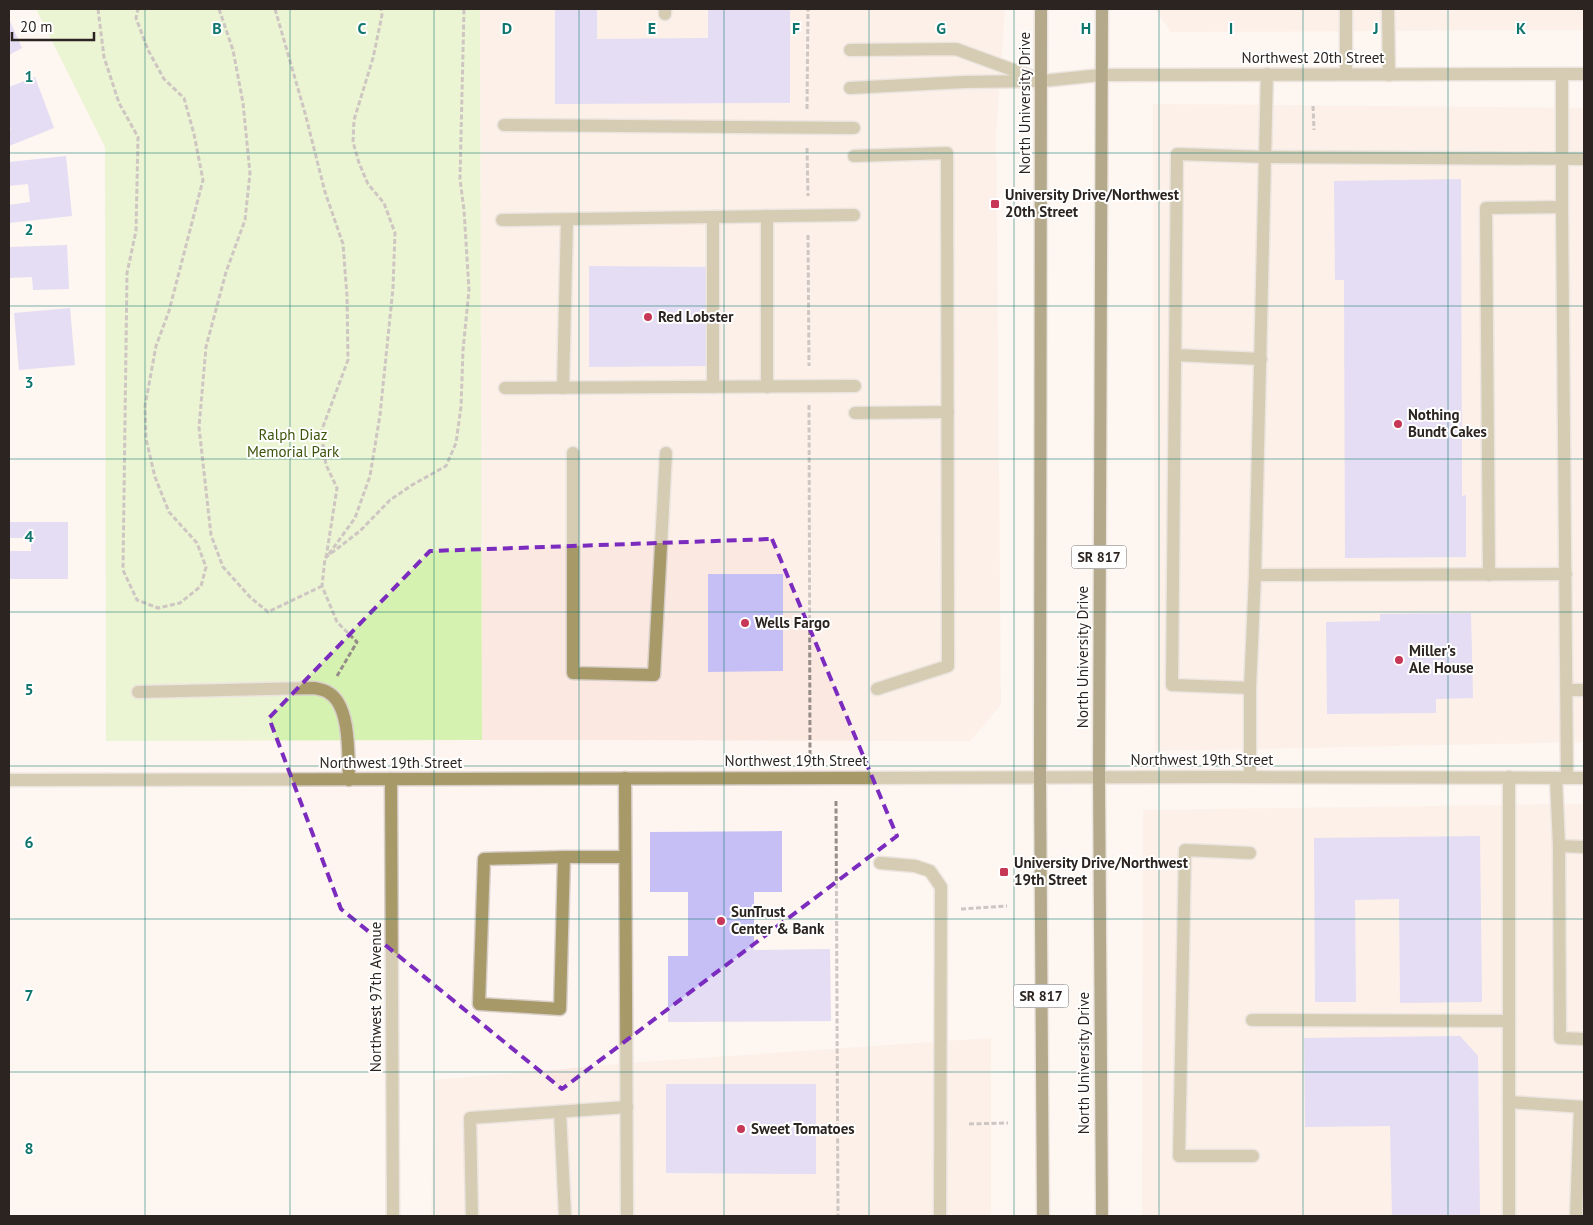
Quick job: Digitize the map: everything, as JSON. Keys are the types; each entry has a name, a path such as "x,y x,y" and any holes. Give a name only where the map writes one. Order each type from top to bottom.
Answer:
{"main road":[{"name":"North University Drive","path":"1041,9 1040,776 1043,1216"},
{"name":"North University Drive","path":"1102,9 1098,776 1102,1216"}],"street":[{"path":"1346,9 1346,74"},
{"path":"1388,9 1389,75"},
{"name":"Northwest 20th Street","path":"850,50 956,49 1042,81"},
{"path":"1250,776 1250,688 1261,359 1267,74"},
{"path":"1562,74 1567,690 1559,846 1560,1038 1584,1038"},
{"name":"Northwest 20th Street","path":"850,88 964,82 1042,81 1101,75 1584,74"},
{"path":"504,124 854,128"},
{"path":"854,156 947,154 948,666 877,689"},
{"path":"1250,688 1172,685 1177,154 1265,157 1584,159"},
{"path":"1489,575 1486,208 1562,207"},
{"path":"502,220 854,215"},
{"path":"767,216 767,386"},
{"path":"712,387 713,217"},
{"path":"563,388 567,220"},
{"path":"1176,355 1261,359"},
{"path":"505,388 855,386"},
{"path":"855,413 948,412"},
{"path":"573,453 573,673 654,675 666,452"},
{"path":"1255,575 1566,574"},
{"path":"138,692 314,688 328,692 338,700 346,723 349,780"},
{"path":"1567,690 1584,690"},
{"name":"Northwest 19th Street","path":"9,780 1040,776 1584,778"},
{"path":"1509,777 1509,1216"},
{"path":"625,778 627,1216"},
{"name":"Northwest 97th Avenue","path":"392,779 393,1216"},
{"path":"1559,846 1584,847"},
{"path":"1250,853 1185,850 1179,1156 1253,1156"},
{"path":"564,857 560,1010 479,1004 484,859 564,857 625,857"},
{"path":"880,863 915,866 930,871 941,887 940,1216"},
{"path":"1252,1020 1509,1021"},
{"path":"1509,1102 1582,1107 1576,1216"},
{"path":"472,1216 470,1118 626,1106"},
{"path":"560,1112 565,1216"}],"path":[{"path":"98,9 104,57 119,103 138,137 136,231 127,273 123,570 137,600 158,608 180,603 201,586 206,567 197,543 169,512 155,477 146,439 145,406 156,346 169,311 203,180 194,134 184,98 164,79 148,50 136,18 138,9"},
{"path":"219,9 233,50 243,103 250,173 245,220 226,272 206,347 199,427 211,535 223,567 250,597 268,612 322,586"},
{"path":"275,9 305,113 325,192 343,244 347,296 348,360 321,432 326,465 337,488 322,586 337,622 356,642 328,692"},
{"path":"326,558 355,518 370,476 382,395 393,288 394,233 384,203 368,184 353,142 354,120 373,58 382,16 381,9"},
{"path":"326,558 360,531 390,500 446,466 456,443 461,407 463,350 469,290 460,179 464,9"},
{"path":"1313,106 1314,130"},
{"path":"836,801 838,1216"},
{"path":"961,910 1007,906"},
{"path":"969,1124 1008,1123"}],"highlighted area":[{"path":"772,539 897,836 562,1089 341,909 269,718 430,551"}],"shaded area":[{"path":"480,9 1005,9 996,134 1001,705 970,741 482,740"},
{"path":"1155,9 1584,9 1584,30 1171,32"},
{"path":"1153,104 1584,108 1584,742 1155,751"},
{"path":"1584,804 1584,1216 1142,1216 1143,810"},
{"path":"991,1038 991,1216 431,1216 434,1080 643,1062"}],"green space":[{"name":"Ralph Diaz Memorial Park","path":"36,9 480,9 482,740 106,741 105,147"}],"building":[{"path":"555,9 597,9 597,39 708,38 708,9 790,9 790,103 555,104"},
{"path":"9,19 22,48 9,55"},
{"path":"35,77 54,128 9,146 9,130 11,129 9,124 9,87"},
{"path":"66,156 72,216 9,223 9,205 30,202 28,184 9,186 9,162"},
{"path":"1461,179 1462,496 1466,495 1466,557 1345,558 1344,280 1335,280 1334,181"},
{"path":"67,245 69,289 33,290 32,277 9,278 9,247"},
{"name":"Red Lobster","path":"589,266 708,267 707,366 589,367"},
{"path":"70,308 75,365 19,370 14,313"},
{"path":"9,522 68,522 68,579 10,579 10,551 31,551 31,538 9,538"},
{"name":"Wells Fargo","path":"708,574 783,574 783,671 708,672"},
{"name":"Miller's Ale House","path":"1471,613 1473,698 1436,699 1436,713 1327,714 1326,622 1380,621 1380,614"},
{"name":"SunTrust Center & Bank","path":"782,831 782,892 754,892 754,950 830,949 831,1021 668,1022 668,956 688,956 688,892 650,892 650,832"},
{"path":"1480,836 1482,1002 1400,1003 1399,899 1355,900 1356,1002 1315,1002 1314,838"},
{"path":"1460,1036 1478,1056 1480,1216 1392,1216 1390,1126 1305,1127 1304,1038"},
{"name":"Sweet Tomatoes","path":"666,1084 816,1084 816,1174 666,1173"}],"place":[{"name":"University Drive/Northwest 20th Street","path":"995,204"},
{"name":"Red Lobster","path":"648,317"},
{"name":"Nothing Bundt Cakes","path":"1398,424"},
{"name":"Wells Fargo","path":"745,623"},
{"name":"Miller's Ale House","path":"1399,660"},
{"name":"University Drive/Northwest 19th Street","path":"1004,872"},
{"name":"SunTrust Center & Bank","path":"721,921"},
{"name":"Sweet Tomatoes","path":"741,1129"}]}
